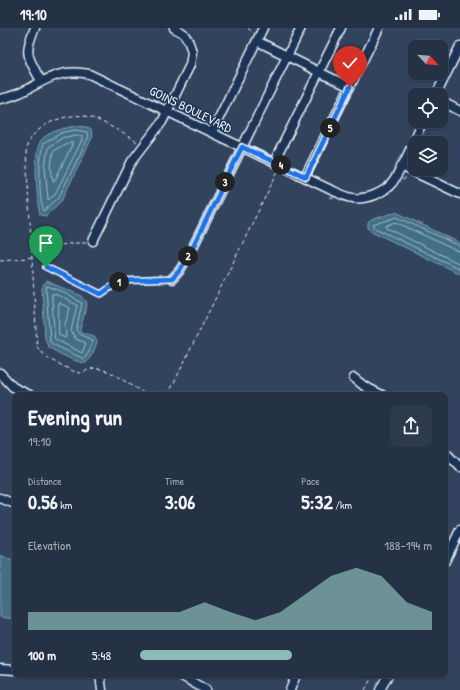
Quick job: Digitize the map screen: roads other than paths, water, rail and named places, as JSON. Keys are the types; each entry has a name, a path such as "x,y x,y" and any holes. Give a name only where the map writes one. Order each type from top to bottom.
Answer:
{"street":[{"path":"35,28 28,43 27,50 30,62 41,81"},
{"path":"93,241 132,161 159,126 168,111 190,65 192,48 183,33 174,28"},
{"path":"212,132 263,28"},
{"path":"172,279 186,260 301,28"},
{"path":"277,164 341,28"},
{"path":"306,177 379,28"},
{"path":"257,41 350,87"},
{"path":"439,88 460,46"},
{"name":"GOINS BOULEVARD","path":"0,100 15,95 54,75 66,72 89,74 344,195 358,198 370,196 387,187 392,182 420,128"},
{"path":"448,105 460,111"},
{"path":"401,166 460,194"},
{"path":"0,373 13,387 24,392"},
{"path":"354,378 364,386 376,392"},
{"path":"448,455 460,467"},
{"path":"0,498 12,503"},
{"path":"448,555 460,530"},
{"path":"0,669 12,670"},
{"path":"100,678 102,690"},
{"path":"186,678 197,683 206,690"},
{"path":"290,690 295,678"},
{"path":"380,690 386,678"}],"water":[{"path":"77,126 86,127 91,130 92,138 62,200 46,216 40,215 36,167 40,142 47,135 62,129"},
{"path":"396,212 460,243 460,274 373,232 368,228 368,223 371,220"},
{"path":"46,281 82,296 86,301 87,305 80,329 81,332 94,336 97,342 93,353 86,363 78,362 61,355 47,344 45,338 42,288"},
{"path":"0,555 12,561 12,619 0,617"}]}
